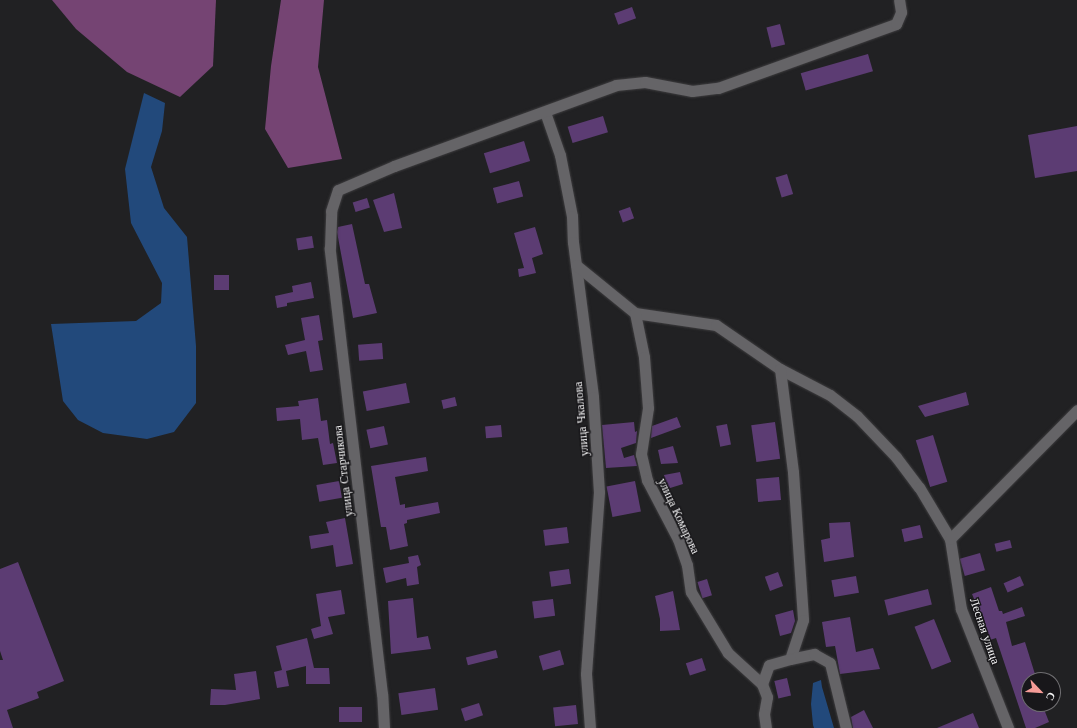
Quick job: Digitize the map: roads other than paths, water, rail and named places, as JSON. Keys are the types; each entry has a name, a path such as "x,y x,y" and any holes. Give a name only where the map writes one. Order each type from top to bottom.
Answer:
{"street":[{"path":"545,112 616,85 644,82 692,91 718,88 896,24 901,12 899,0"},
{"name":"улица Старчикова","path":"384,728 382,694 330,248 331,211 338,190 394,166 545,112"},
{"name":"улица Чкалова","path":"545,112 560,155 572,216 576,265 593,397 599,492 586,674 590,728"},
{"path":"576,265 635,313 716,325 780,369 830,395 856,416 896,457 919,487 950,539 1077,410"},
{"name":"улица Комарова","path":"635,313 644,357 648,408 641,454 647,480 678,539 687,565 691,592 728,653 762,684"},
{"path":"780,369 793,472 802,620 790,660"},
{"name":"Лесная улица","path":"950,539 961,610 1008,728"},
{"path":"766,728 764,714 767,697 762,684 769,664 814,654 830,663 846,728"}],"water":[{"path":"144,93 165,103 162,131 151,167 164,208 187,237 196,346 196,403 174,432 147,439 103,433 78,420 63,401 51,324 136,321 161,303 162,283 131,223 125,169"},
{"path":"821,680 834,728 814,728 813,725 811,704 813,683"}]}
